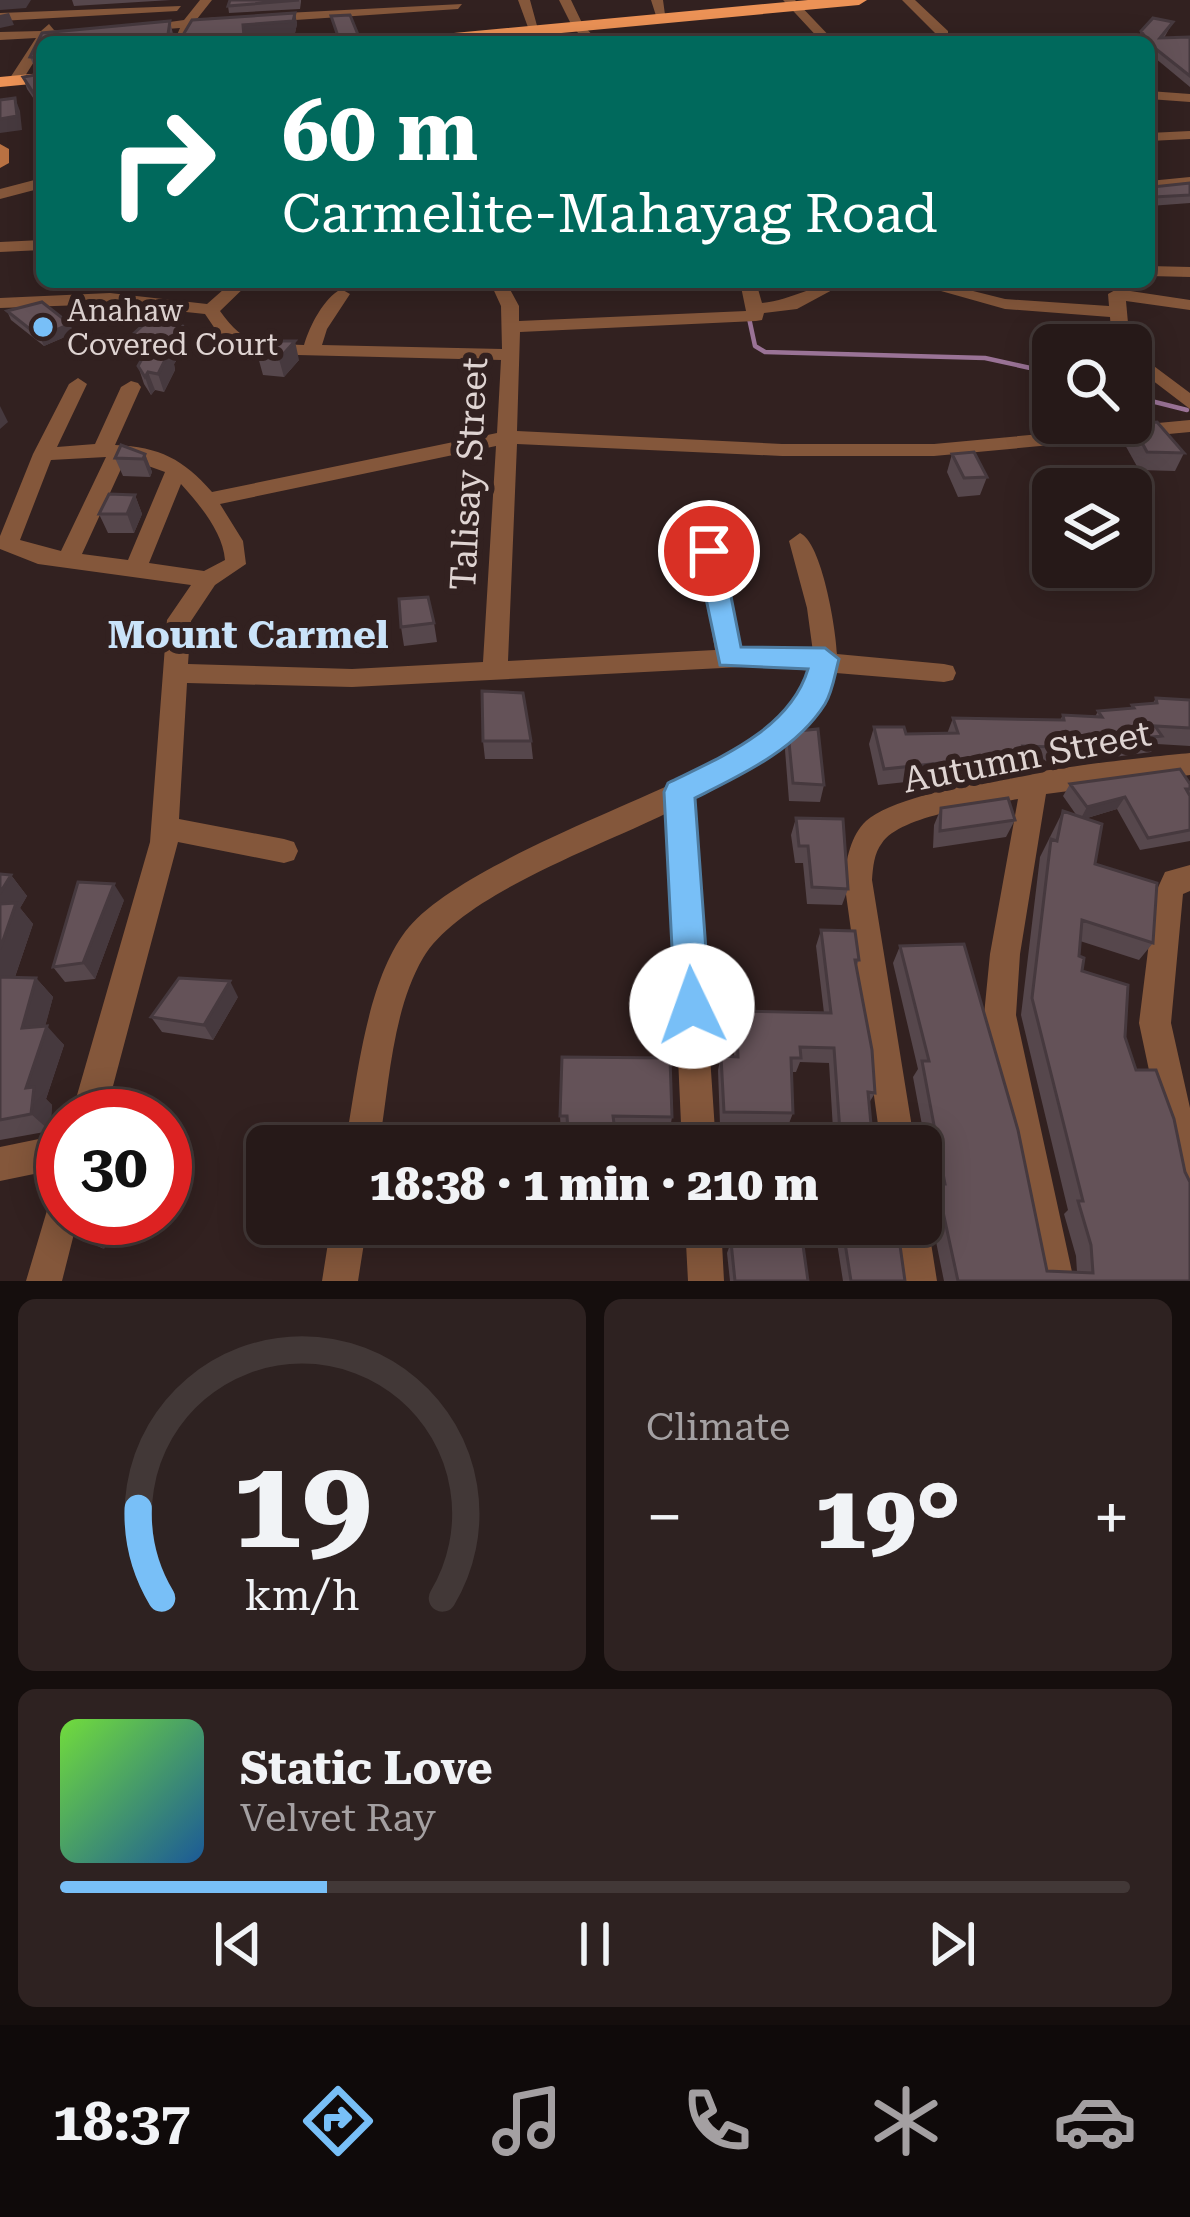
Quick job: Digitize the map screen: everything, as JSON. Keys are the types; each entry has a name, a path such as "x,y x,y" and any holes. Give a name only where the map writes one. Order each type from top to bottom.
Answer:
{"highway":[{"path":"473,36 860,0"}],"main road":[{"path":"0,148 0,163"}],"street":[{"path":"44,34 69,0"},
{"path":"305,16 307,0"},
{"path":"524,0 535,30"},
{"path":"565,0 587,36"},
{"path":"657,0 662,19"},
{"path":"908,0 944,36"},
{"path":"0,17 205,3"},
{"path":"182,36 205,3"},
{"path":"793,3 823,36"},
{"path":"250,19 458,6"},
{"path":"116,29 229,21"},
{"path":"0,36 92,31"},
{"path":"7,82 36,44"},
{"path":"1155,95 1189,98"},
{"path":"1155,137 1190,135"},
{"path":"1155,185 1190,182"},
{"path":"0,194 36,185"},
{"path":"0,247 36,245"},
{"path":"1155,272 1190,272"},
{"path":"77,298 98,288"},
{"path":"211,310 235,288"},
{"name":"Talisay Street","path":"495,673 511,355 510,306 501,288"},
{"path":"749,288 755,312"},
{"path":"511,327 755,312 791,305 826,288"},
{"path":"941,288 1005,304 1117,296 1190,305"},
{"path":"311,350 340,295"},
{"path":"0,303 19,306 77,298 211,310 239,344 257,349 511,355"},
{"path":"1152,372 1190,404"},
{"path":"43,454 147,453 177,467 208,500 238,556 229,571 207,579 22,553 8,544 43,454 78,384"},
{"path":"68,560 112,450 131,387"},
{"path":"208,500 508,437 782,450 934,450 1190,426"},
{"path":"135,570 177,467"},
{"path":"366,1125 396,985 420,936 515,868 740,762 790,724 814,698 825,659 800,541"},
{"path":"709,551 730,658"},
{"path":"95,1089 166,828 179,620 207,579"},
{"path":"177,673 352,678 730,658 825,659 944,673"},
{"name":"Autumn Street","path":"895,1125 858,880 860,861 879,826 905,814 1034,784 1190,764"},
{"path":"1034,784 1005,955 1000,1016 1056,1281"},
{"path":"679,792 699,1125"},
{"path":"166,828 284,850"},
{"path":"1190,878 1174,881 1168,894 1155,1023 1190,1184"},
{"path":"0,1164 36,1157"},
{"path":"44,1281 54,1245"},
{"path":"340,1281 346,1245"},
{"path":"705,1245 706,1281"},
{"path":"913,1245 919,1281"}],"building":[{"path":"230,0 299,0 228,6"},
{"path":"295,13 293,21 243,25 244,36 40,36 170,21 168,34 183,35 192,20"},
{"path":"350,15 359,36 338,36 331,16"},
{"path":"1153,18 1173,22 1160,38 1190,37 1190,76 1155,48 1155,36 1141,31"},
{"path":"36,75 36,97 23,77"},
{"path":"15,98 17,116 0,119 0,100"},
{"path":"1190,183 1190,195 1155,197 1155,187"},
{"name":"Anahaw Covered Court","path":"42,302 70,324 40,337 7,311"},
{"path":"151,318 182,326 163,352 169,352 158,374 148,372 145,377 138,366 152,341 131,336"},
{"path":"269,341 295,341 279,359 258,357"},
{"path":"1152,422 1157,422 1184,453 1147,452 1143,444 1152,444"},
{"path":"121,445 145,454 143,459 115,458"},
{"path":"974,452 987,477 964,478 952,454"},
{"path":"109,494 135,495 127,514 99,514"},
{"path":"428,597 434,623 401,627 399,599"},
{"path":"482,691 523,693 531,741 483,741"},
{"path":"1156,698 1190,700 1190,728 1155,726 1162,736 1124,740 1051,737 1054,747 1023,746 1026,754 884,769 874,727 904,727 906,734 958,733 953,718 1102,717 1098,711 1157,703"},
{"path":"818,729 824,785 793,783 788,732"},
{"path":"1180,769 1190,784 1186,789 1190,830 1148,838 1125,797 1087,807 1070,784"},
{"path":"1008,798 1015,820 940,831 941,808"},
{"path":"1063,811 1102,824 1095,864 1157,883 1153,943 1082,920 1079,956 1084,958 1082,971 1128,985 1125,1037 1136,1070 1156,1070 1174,1119 1190,1182 1190,1281 958,1281 942,1207 942,1125 934,1125 922,1061 929,1061 900,946 964,944 1018,1130 1047,1271 1093,1273 1091,1245 1078,1201 1083,1201 1032,998 1051,839 1057,841"},
{"path":"796,818 843,819 848,889 812,887 808,846 799,846"},
{"path":"0,874 11,875 0,893"},
{"path":"78,882 114,884 83,963 53,967"},
{"path":"16,903 0,949 0,904"},
{"path":"821,930 855,931 859,960 855,960 872,1050 871,1125 840,1125 834,1048 800,1047 801,1058 791,1058 793,1113 724,1112 721,1056 738,1057 736,1011 831,1013"},
{"path":"0,977 36,978 22,1028 47,1026 26,1088 34,1087 31,1114 0,1120"},
{"path":"179,978 230,981 204,1025 151,1017"},
{"path":"562,1057 670,1058 672,1117 613,1116 614,1125 568,1125 567,1116 560,1116"},
{"path":"731,1245 803,1245 808,1281 735,1281"},
{"path":"845,1245 900,1245 905,1281 851,1281"}],"waterway":[{"path":"749,318 755,346 765,352 985,358 1032,368"},
{"path":"1152,401 1187,410"}],"place":[{"name":"Anahaw Covered Court","path":"43,327"}],"district":[{"name":"Mount Carmel","path":"248,635"}],"route":[{"path":"692,1006 679,792 740,762 790,724 814,698 825,659 730,658 709,551"}]}
